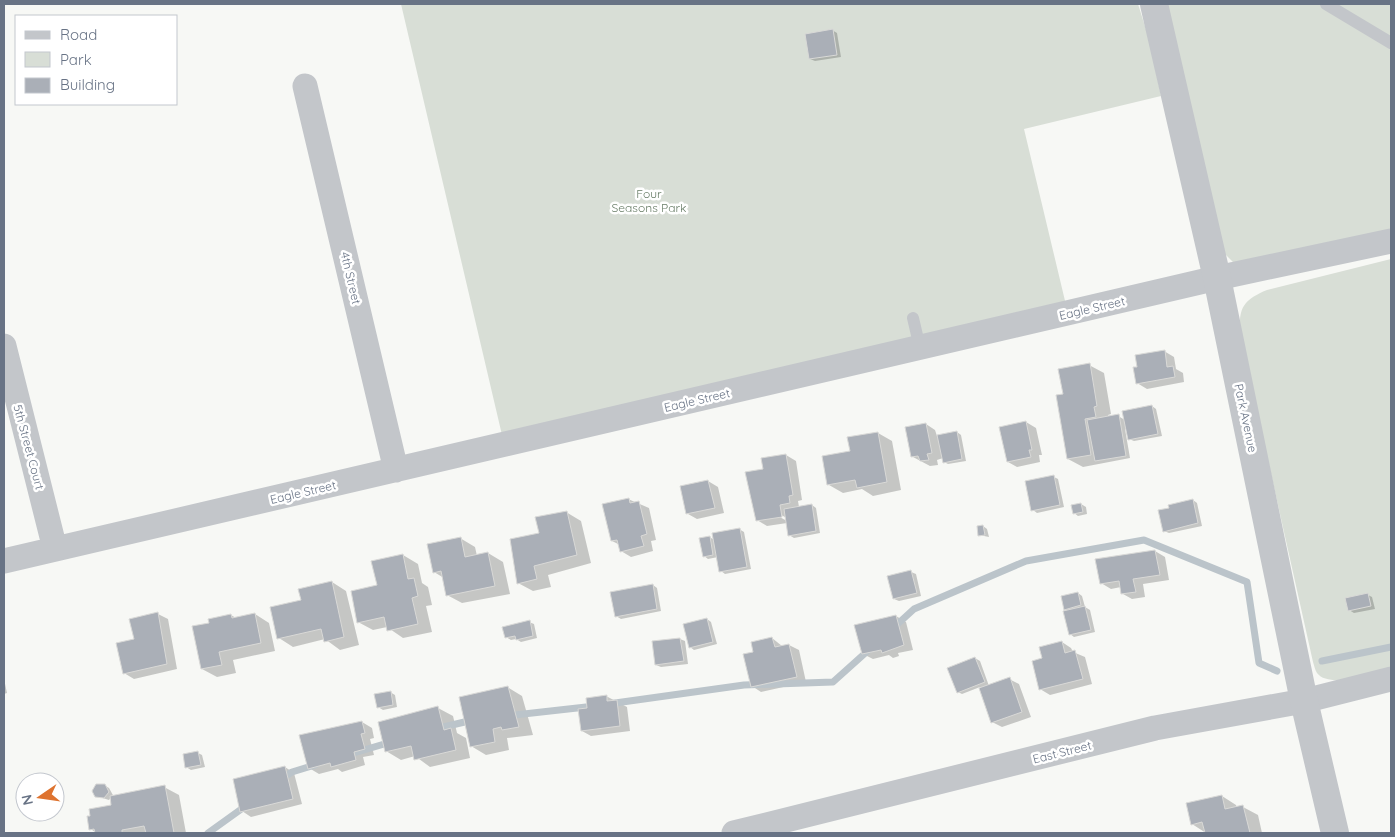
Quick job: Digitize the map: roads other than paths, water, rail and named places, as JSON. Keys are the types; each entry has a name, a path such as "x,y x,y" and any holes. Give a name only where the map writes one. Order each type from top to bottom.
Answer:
{"street":[{"name":"Park Avenue","path":"1154,4 1217,278 1304,701 1335,833"},
{"name":"4th Street","path":"305,86 396,470"},
{"name":"Eagle Street","path":"4,561 1217,278 1391,241"},
{"name":"5th Street Court","path":"4,346 55,549"},
{"name":"East Street","path":"734,833 783,828 1155,728 1304,701 1391,679"}],"lane":[{"path":"1326,4 1391,43"},
{"path":"913,318 920,348"}],"waterway":[{"path":"891,630 914,609 1026,561 1144,540 1247,582 1259,663 1277,671"},
{"path":"608,704 744,685 833,682 872,647"},
{"path":"1322,661 1391,647"},
{"path":"506,716 595,706"},
{"path":"435,729 473,720"},
{"path":"347,755 391,742"},
{"path":"281,779 292,772 315,765"},
{"path":"208,833 247,805"}],"park label":[{"name":"Four Seasons Park","path":"649,200"}]}
